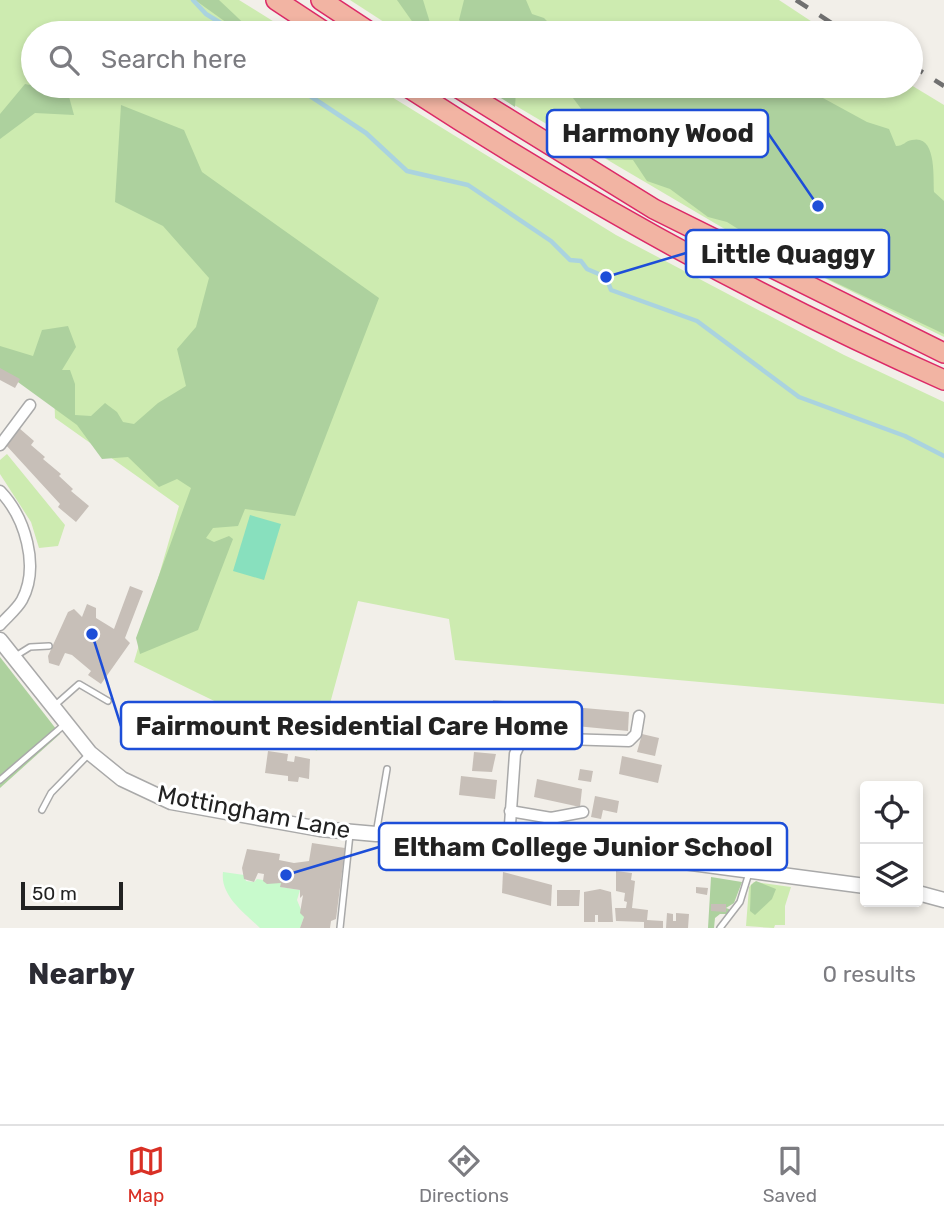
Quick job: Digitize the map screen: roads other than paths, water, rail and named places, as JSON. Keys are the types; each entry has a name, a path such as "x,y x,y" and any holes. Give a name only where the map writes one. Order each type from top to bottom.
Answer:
{"highway":[{"path":"276,0 308,21"},
{"path":"321,0 352,21"},
{"path":"425,98 501,147 638,228 839,334 944,380"},
{"path":"474,98 654,209 944,353"}],"street":[{"path":"0,445 30,405"},
{"path":"0,491 18,517 26,537 30,561 22,601 0,625"},
{"name":"Mottingham Lane","path":"0,640 90,753 122,779 171,802 350,831 509,839 596,849 749,873 860,885"},
{"path":"509,839 515,754 520,743 531,738 629,741 636,734 639,716"},
{"path":"510,811 551,818 583,812"},
{"path":"923,894 944,900"}],"lane":[{"path":"14,657 30,647 49,646"},
{"path":"53,707 82,684 108,701"},
{"path":"0,780 66,723"},
{"path":"42,810 51,793 90,753"},
{"path":"376,834 387,769"},
{"path":"340,928 350,831"},
{"path":"720,928 740,902 749,873"}],"waterway":[{"path":"193,0 206,14 217,21"},
{"path":"313,98 366,133 407,171 468,185 551,241 570,260 581,261 587,269 606,277 611,290 697,321 799,397 905,436 944,456"}],"railway":[{"path":"796,0 828,21"},
{"path":"923,73 944,86"}],"place":[{"name":"Harmony Wood","path":"818,206"},
{"name":"Little Quaggy","path":"606,277"},
{"name":"Fairmount Residential Care Home","path":"92,634"},
{"name":"Eltham College Junior School","path":"286,875"}]}
